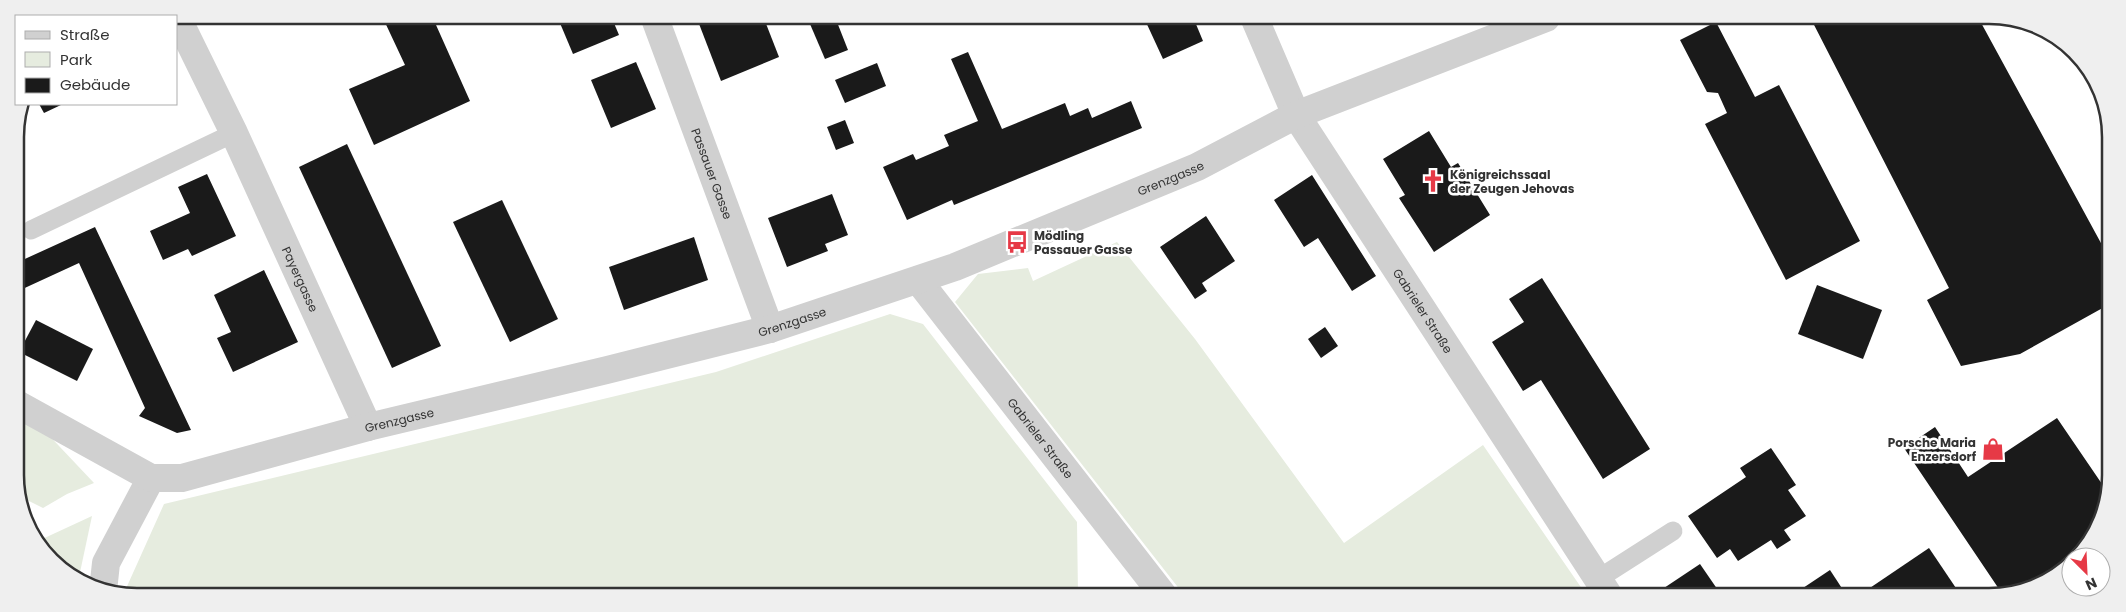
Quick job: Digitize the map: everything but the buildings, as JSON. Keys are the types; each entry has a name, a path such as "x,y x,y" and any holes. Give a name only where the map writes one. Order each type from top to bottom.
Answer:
{"street":[{"name":"Payergasse","path":"180,24 234,133 368,427"},
{"name":"Passauer Gasse","path":"657,24 770,329"},
{"name":"Gabrieler Straße","path":"1257,24 1296,115 1604,587"},
{"name":"Grenzgasse","path":"24,408 151,478 182,478 368,427 770,329 918,280 1018,242 1197,167 1296,115 1531,24"},
{"name":"Gabrieler Straße","path":"918,280 1158,588"},
{"path":"104,583 106,563 151,478"}],"lane":[{"path":"31,230 234,133"},
{"path":"1604,587 1673,531"}],"green space":[{"path":"1117,242 1195,339 1344,543 1483,445 1581,588 1179,588 955,302 978,274 1028,268 1033,281"},
{"path":"890,314 923,324 1077,522 1078,588 127,587 164,504 716,372"},
{"path":"24,419 42,428 94,483 67,494 43,508 27,500 26,497 24,483"},
{"path":"92,516 80,573 57,555 43,539"}],"place":[{"name":"Königreichssaal der Zeugen Jehovas","path":"1433,181"},
{"name":"Mödling Passauer Gasse","path":"1017,242"},
{"name":"Porsche Maria Enzersdorf","path":"1993,449"}]}
